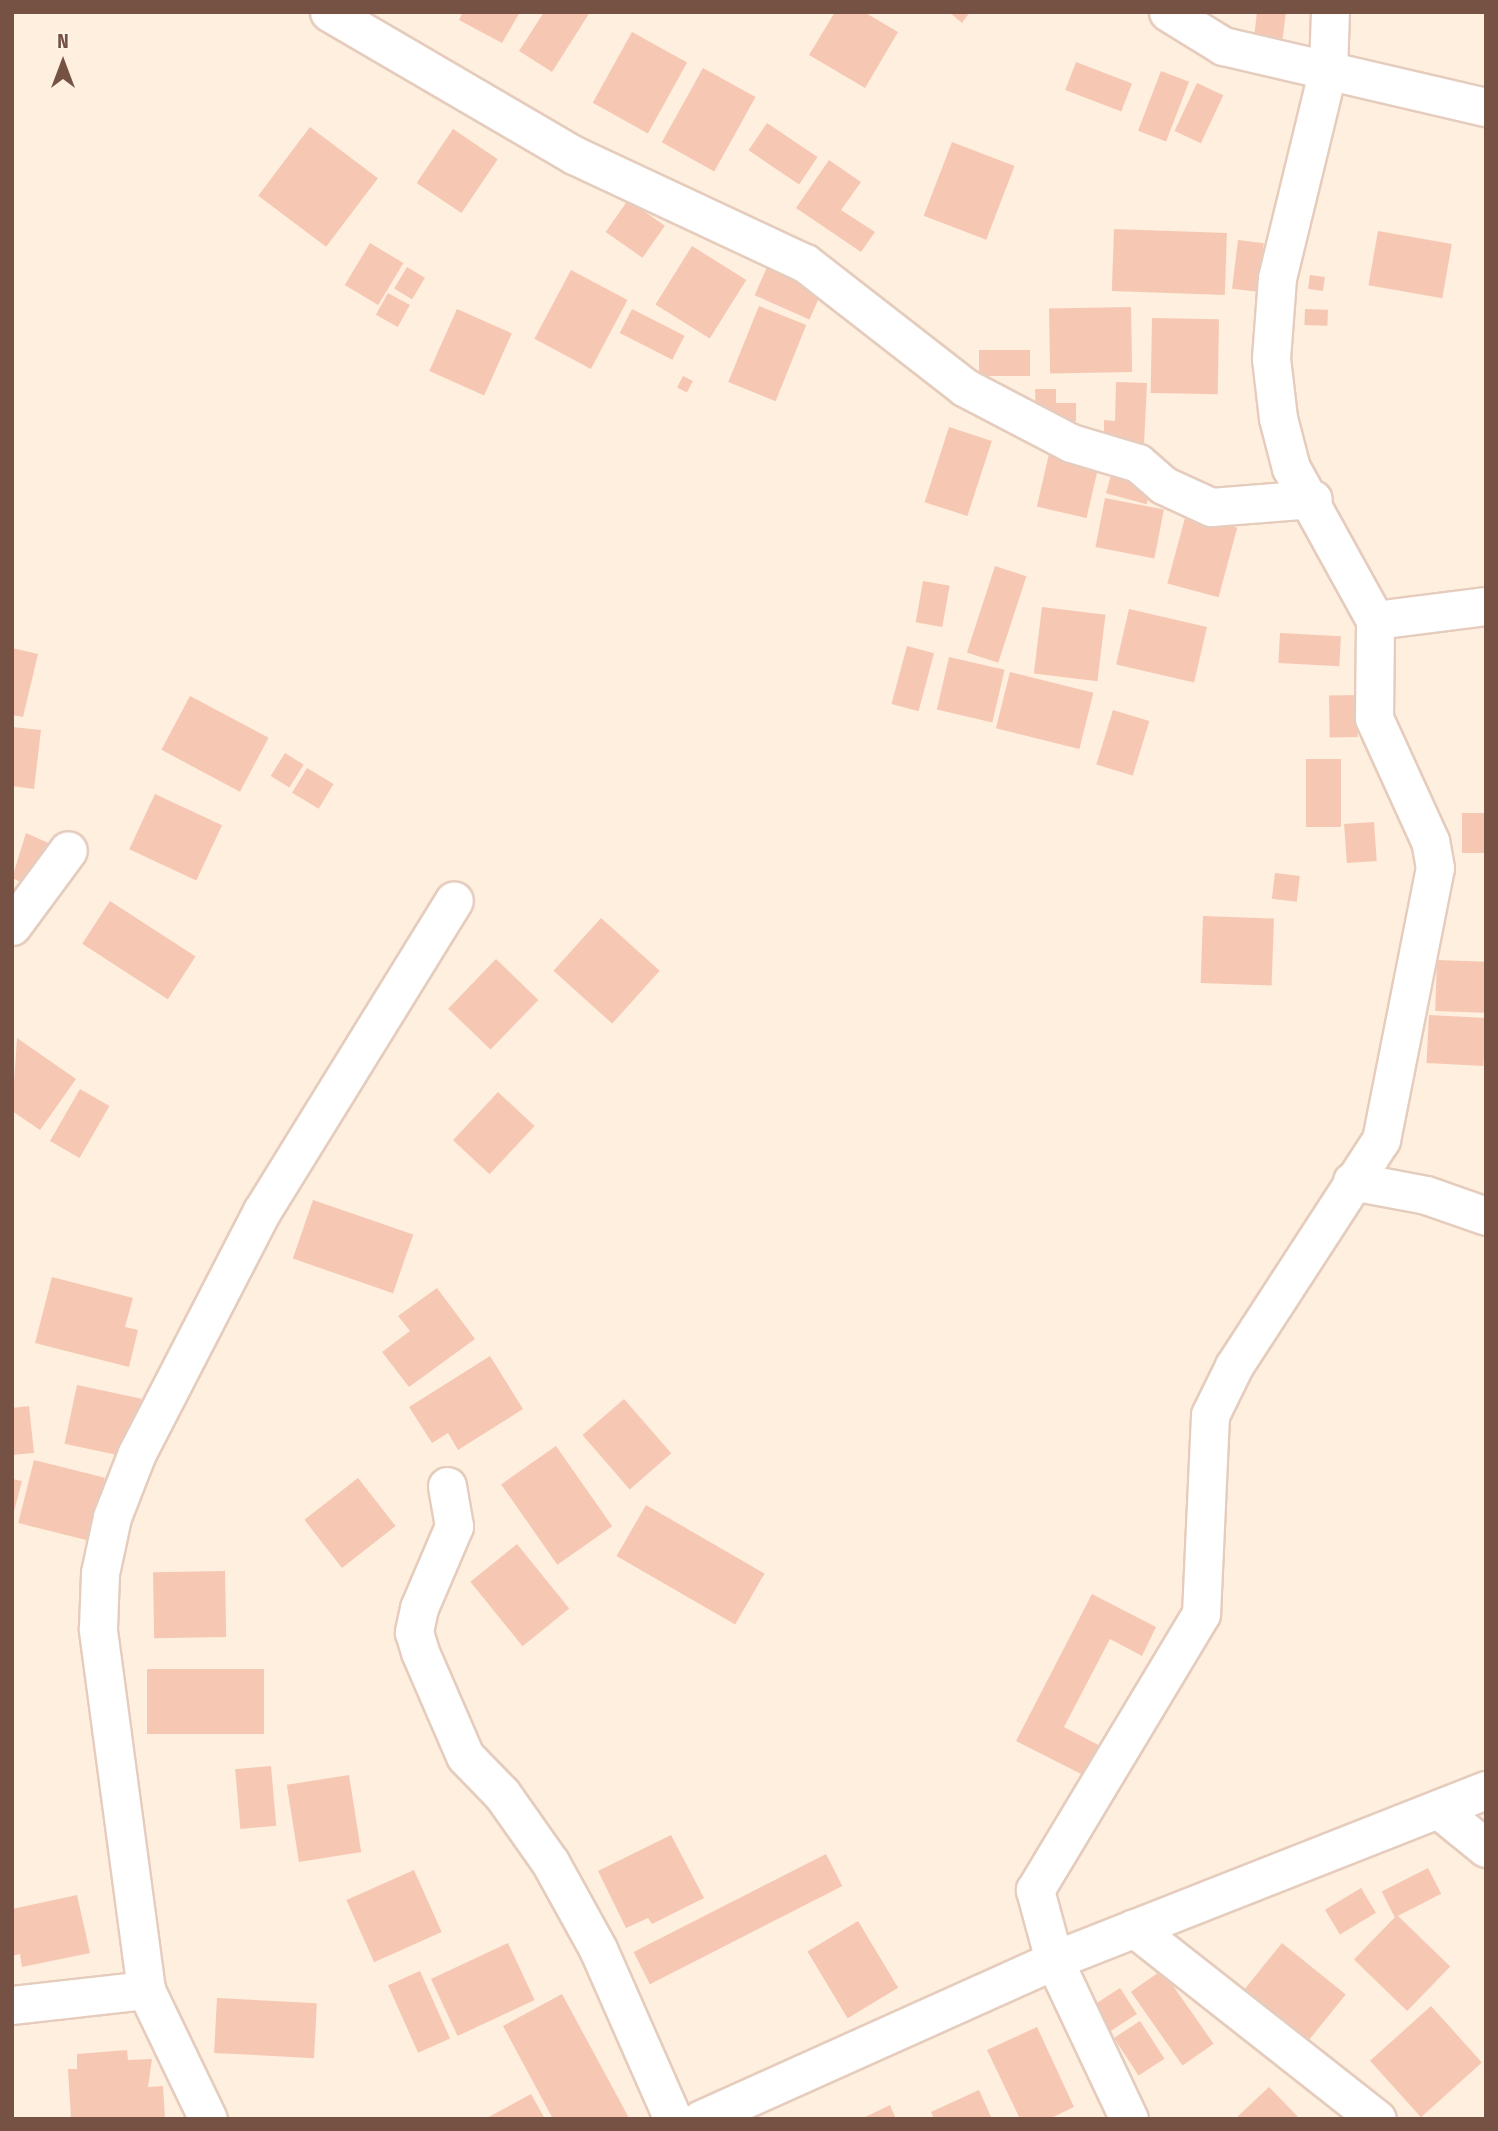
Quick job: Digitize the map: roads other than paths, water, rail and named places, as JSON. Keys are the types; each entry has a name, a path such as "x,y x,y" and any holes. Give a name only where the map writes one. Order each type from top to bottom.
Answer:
{"street":[{"path":"330,12 574,155 805,263 964,387 1071,443 1138,463 1163,485 1211,507 1313,499"},
{"path":"1168,12 1223,47 1486,107"},
{"path":"1129,2119 1054,1960 1037,1909 1043,1870 1111,1774 1201,1614 1210,1415 1234,1366 1381,1139 1390,1114 1435,868 1430,841 1374,718 1376,620 1313,499 1291,468 1271,358 1277,278 1328,69 1331,12"},
{"path":"1376,620 1486,606"},
{"path":"12,926 68,850"},
{"path":"208,2119 146,1990 98,1628 111,1517 137,1453 262,1212 454,900"},
{"path":"1352,1181 1426,1195 1486,1216"},
{"path":"447,1486 454,1526 419,1608 414,1632 421,1652 465,1756 502,1794 550,1862 598,1949 673,2119"},
{"path":"701,2119 1054,1960 1486,1790"},
{"path":"1438,1809 1486,1848"},
{"path":"1134,1928 1377,2119"},
{"path":"12,2005 146,1990"}]}
